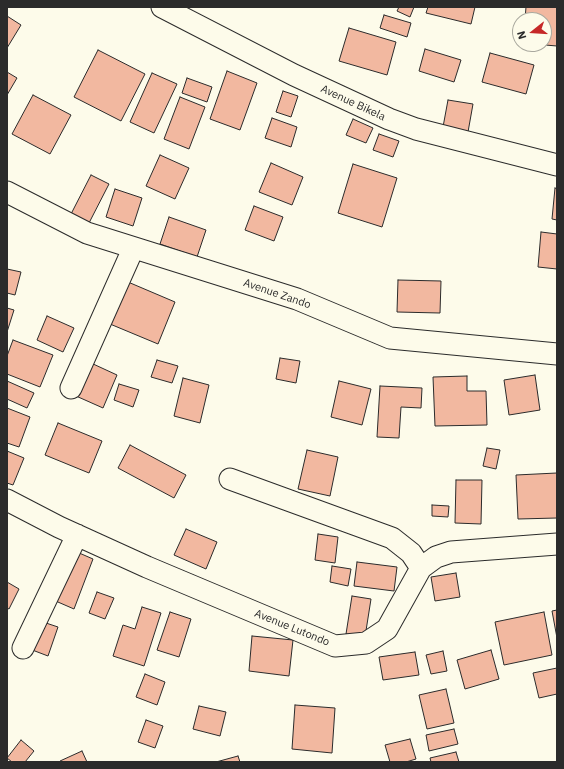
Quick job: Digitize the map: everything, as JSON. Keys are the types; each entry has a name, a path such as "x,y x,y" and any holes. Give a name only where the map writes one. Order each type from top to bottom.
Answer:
{"street":[{"name":"Avenue Bikela","path":"162,7 294,75 389,119 416,129 557,165"},
{"name":"Avenue Zando","path":"7,192 87,233 133,249 297,299 390,338 557,354"},
{"path":"71,388 133,249"},
{"path":"230,479 392,538 411,553 421,568"},
{"name":"Avenue Lutondo","path":"7,500 77,535 268,619 335,646 366,643 387,629 421,568 436,557 451,552 557,544"},
{"path":"23,648 77,535"}],"building":[{"path":"399,7 414,7 410,17 397,11"},
{"path":"428,7 475,7 471,24 426,13"},
{"path":"526,7 557,7 557,46 552,46 552,12 526,12"},
{"path":"384,15 411,23 407,37 380,28"},
{"path":"7,16 21,25 7,48"},
{"path":"349,28 396,42 387,75 339,61"},
{"path":"425,49 461,60 454,82 419,71"},
{"path":"98,50 145,74 121,121 74,97"},
{"path":"490,53 534,65 526,94 482,82"},
{"path":"227,71 257,83 240,130 210,119"},
{"path":"7,72 17,78 7,95"},
{"path":"152,73 177,84 154,133 130,122"},
{"path":"187,78 212,87 207,102 182,93"},
{"path":"283,91 298,96 291,117 276,112"},
{"path":"33,95 71,115 50,154 12,134"},
{"path":"180,97 205,107 189,149 164,139"},
{"path":"448,100 473,104 468,132 443,127"},
{"path":"272,118 297,127 291,147 265,138"},
{"path":"353,119 373,128 366,143 346,135"},
{"path":"379,134 399,141 393,157 373,150"},
{"path":"160,155 189,168 175,199 146,186"},
{"path":"271,163 303,177 292,205 259,192"},
{"path":"353,164 397,178 382,227 338,213"},
{"path":"91,175 109,184 89,223 71,214"},
{"path":"555,188 557,189 557,220 552,219"},
{"path":"115,189 142,198 133,226 106,217"},
{"path":"254,206 283,217 274,241 245,230"},
{"path":"169,217 206,230 197,257 160,244"},
{"path":"541,232 557,234 557,269 538,267"},
{"path":"7,269 21,272 15,295 7,293"},
{"path":"398,280 441,281 440,313 397,312"},
{"path":"128,282 175,302 158,344 110,324"},
{"path":"7,308 14,310 7,332"},
{"path":"47,316 74,328 63,352 37,340"},
{"path":"13,340 53,355 40,387 7,374 7,356"},
{"path":"280,358 300,361 296,383 276,379"},
{"path":"157,360 178,366 172,383 151,377"},
{"path":"91,363 117,375 103,408 76,396"},
{"path":"535,375 540,410 509,415 504,380"},
{"path":"467,376 467,391 486,391 487,425 435,426 433,377"},
{"path":"183,378 209,385 200,423 174,416"},
{"path":"7,381 34,393 27,408 7,399"},
{"path":"339,381 371,389 362,425 331,417"},
{"path":"119,384 139,390 133,407 114,400"},
{"path":"380,386 422,388 421,408 401,407 399,438 377,437"},
{"path":"7,408 30,417 19,447 7,443"},
{"path":"58,423 102,441 89,473 45,455"},
{"path":"130,445 186,475 174,498 118,468"},
{"path":"487,448 500,450 496,469 483,466"},
{"path":"307,450 338,457 330,496 298,489"},
{"path":"7,451 24,458 13,485 7,483"},
{"path":"557,473 557,518 518,519 516,475"},
{"path":"456,480 482,480 481,524 455,523"},
{"path":"432,505 449,506 448,517 432,516"},
{"path":"186,529 217,542 206,569 174,555"},
{"path":"318,534 338,537 335,563 315,560"},
{"path":"70,549 93,559 74,609 51,599"},
{"path":"357,562 397,567 394,591 354,586"},
{"path":"332,566 351,569 348,586 330,582"},
{"path":"456,573 460,597 435,601 431,577"},
{"path":"7,582 19,589 9,609 7,608"},
{"path":"97,592 114,598 105,619 89,613"},
{"path":"352,596 371,599 365,637 346,634"},
{"path":"142,607 161,613 144,666 113,656 123,625 135,629"},
{"path":"557,610 557,638 552,611"},
{"path":"170,612 191,619 179,657 157,650"},
{"path":"544,612 552,655 504,665 495,622"},
{"path":"37,620 58,627 48,656 27,648"},
{"path":"252,636 293,640 289,676 249,671"},
{"path":"491,650 499,679 465,689 457,660"},
{"path":"443,651 447,671 431,674 426,655"},
{"path":"415,652 419,675 383,680 379,657"},
{"path":"557,668 557,694 539,698 533,673"},
{"path":"145,674 165,682 157,705 136,697"},
{"path":"446,689 454,723 427,729 419,695"},
{"path":"295,705 335,708 332,753 292,749"},
{"path":"199,706 226,712 220,736 193,729"},
{"path":"146,720 163,726 155,748 138,742"},
{"path":"454,729 458,744 429,751 426,735"},
{"path":"410,739 416,759 406,762 390,762 385,745"},
{"path":"21,740 34,751 25,762 12,762 7,758"},
{"path":"82,751 87,762 60,762 60,761"},
{"path":"456,752 459,762 431,762 430,758"},
{"path":"238,756 240,762 216,762"}]}
